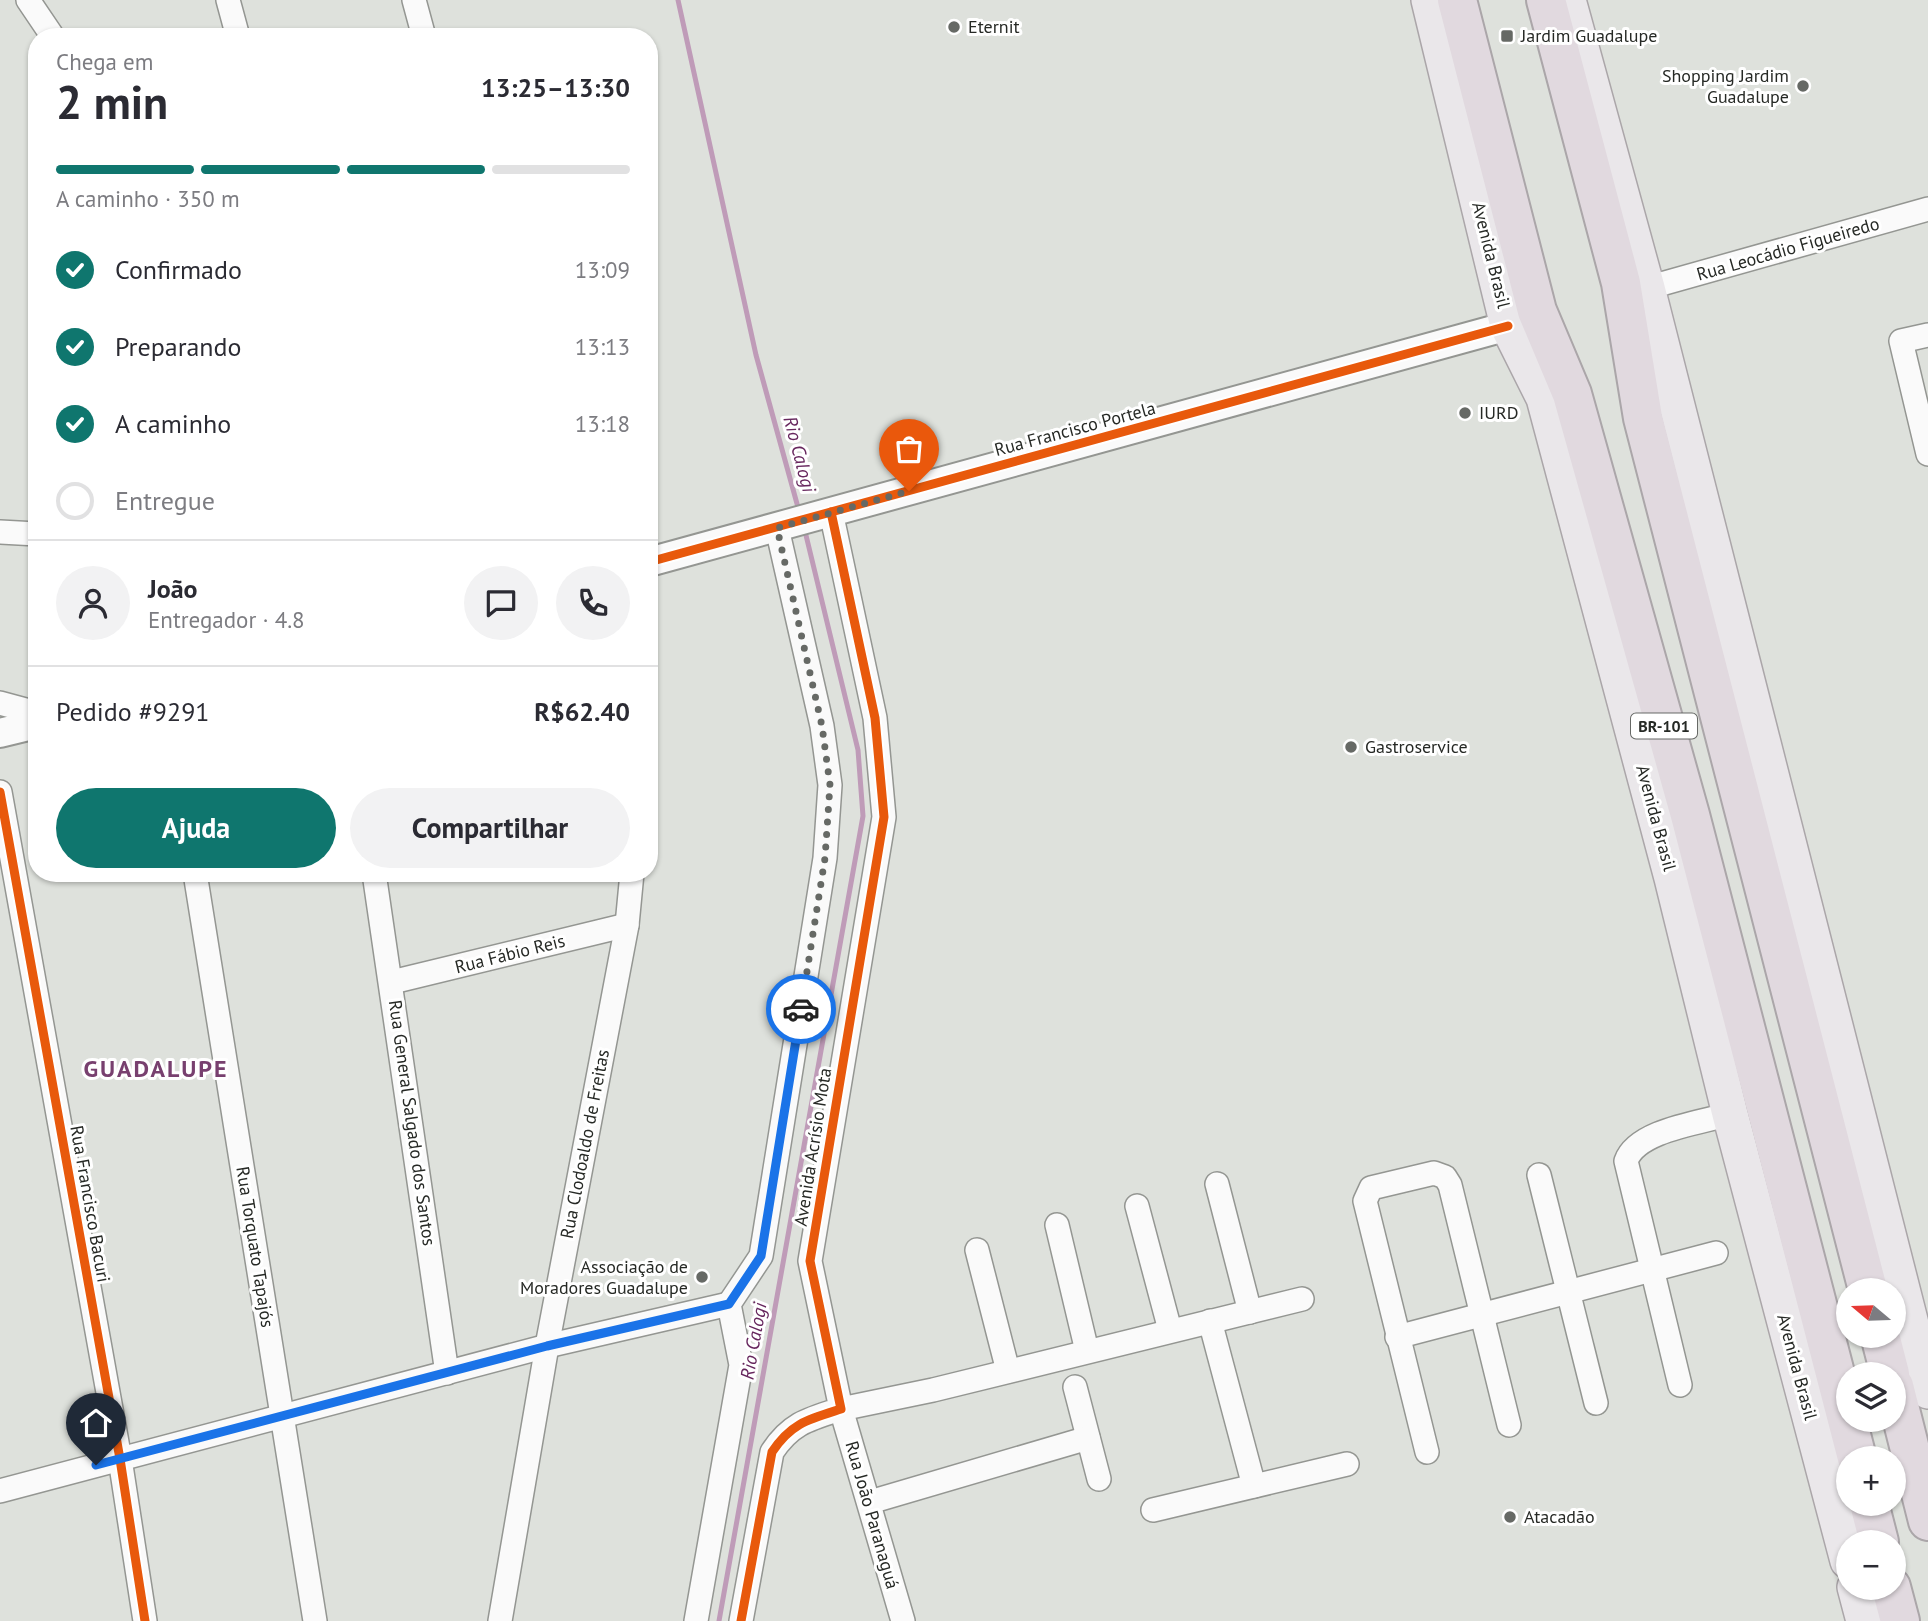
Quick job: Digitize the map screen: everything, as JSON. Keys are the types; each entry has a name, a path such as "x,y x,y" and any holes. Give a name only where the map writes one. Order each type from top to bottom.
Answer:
{"highway":[{"name":"Avenida Brasil","path":"1457,0 1537,311 1572,394 1690,815 1854,1446"},
{"name":"BR-101","path":"1546,0 1621,283 1643,418 1865,1278"},
{"path":"1906,1432 1928,1521"},
{"path":"1894,1600 1900,1621"}],"main road":[{"name":"Avenida Brasil","path":"1429,0 1508,326 1544,398 1672,878 1730,1114 1840,1530"},
{"path":"1568,0 1647,288 1928,1391"},
{"path":"1858,1600 1864,1621"}],"street":[{"path":"28,0 47,28"},
{"path":"228,0 236,28"},
{"path":"414,0 422,28"},
{"name":"Rua Leocádio Figueiredo","path":"1647,288 1928,209"},
{"name":"Rua Francisco Portela","path":"658,560 1508,326"},
{"path":"1928,335 1901,341 1928,454"},
{"name":"Avenida Acrísio Mota","path":"827,514 875,718 884,817 810,1261 841,1409"},
{"name":"Avenida Acrísio Mota","path":"729,1304 761,1256 825,858 830,785 822,726 781,527"},
{"path":"0,532 28,534"},
{"path":"0,703 28,711"},
{"path":"0,733 28,726"},
{"name":"Rua Francisco Bacuri","path":"0,792 120,1459 145,1621"},
{"name":"Rua Torquato Tapajós","path":"196,882 315,1621"},
{"name":"Rua General Salgado dos Santos","path":"375,882 447,1373"},
{"name":"Rua Clodoaldo de Freitas","path":"500,1621 547,1346 627,925 631,882"},
{"name":"Rua Fábio Reis","path":"392,982 627,925"},
{"path":"1680,1385 1626,1161 1629,1152 1645,1139 1730,1114"},
{"path":"1427,1452 1365,1201 1371,1188 1434,1173 1445,1177 1451,1185 1509,1425"},
{"path":"1539,1175 1596,1403"},
{"path":"1217,1184 1250,1312"},
{"path":"1137,1206 1170,1330"},
{"path":"1057,1226 1087,1351"},
{"path":"977,1250 1008,1371"},
{"path":"1397,1337 1716,1254"},
{"path":"741,1621 772,1452 784,1434 805,1420 841,1409 1302,1299"},
{"path":"0,1491 547,1346 729,1304 741,1365 696,1621"},
{"path":"1210,1321 1254,1486"},
{"path":"1075,1387 1099,1479"},
{"name":"Rua João Paranaguá","path":"841,1409 903,1621"},
{"path":"870,1502 1088,1437"},
{"path":"1153,1510 1347,1464"}],"waterway":[{"name":"Rio Calogi","path":"678,0 756,355 799,511"},
{"name":"Rio Calogi","path":"719,1621 863,816 858,750 804,527"}],"cycle path":[{"path":"658,560 1508,326"},
{"path":"741,1621 772,1452 786,1434 802,1423 841,1409 810,1261 884,817 875,718 831,512"},
{"path":"0,792 120,1459 145,1621"}],"way so far":[{"path":"801,1009 825,858 830,785 822,726 777,528 909,491"}],"place":[{"name":"Eternit","path":"954,27"},
{"name":"Jardim Guadalupe","path":"1507,36"},
{"name":"Shopping Jardim Guadalupe","path":"1803,86"},
{"name":"IURD","path":"1465,413"},
{"name":"Gastroservice","path":"1351,747"},
{"name":"Associação de Moradores Guadalupe","path":"702,1277"},
{"name":"Atacadão","path":"1510,1517"}],"district":[{"name":"GUADALUPE","path":"156,1069"}],"route":[{"path":"96,1465 547,1346 729,1304 760,1261 801,1009"}]}
